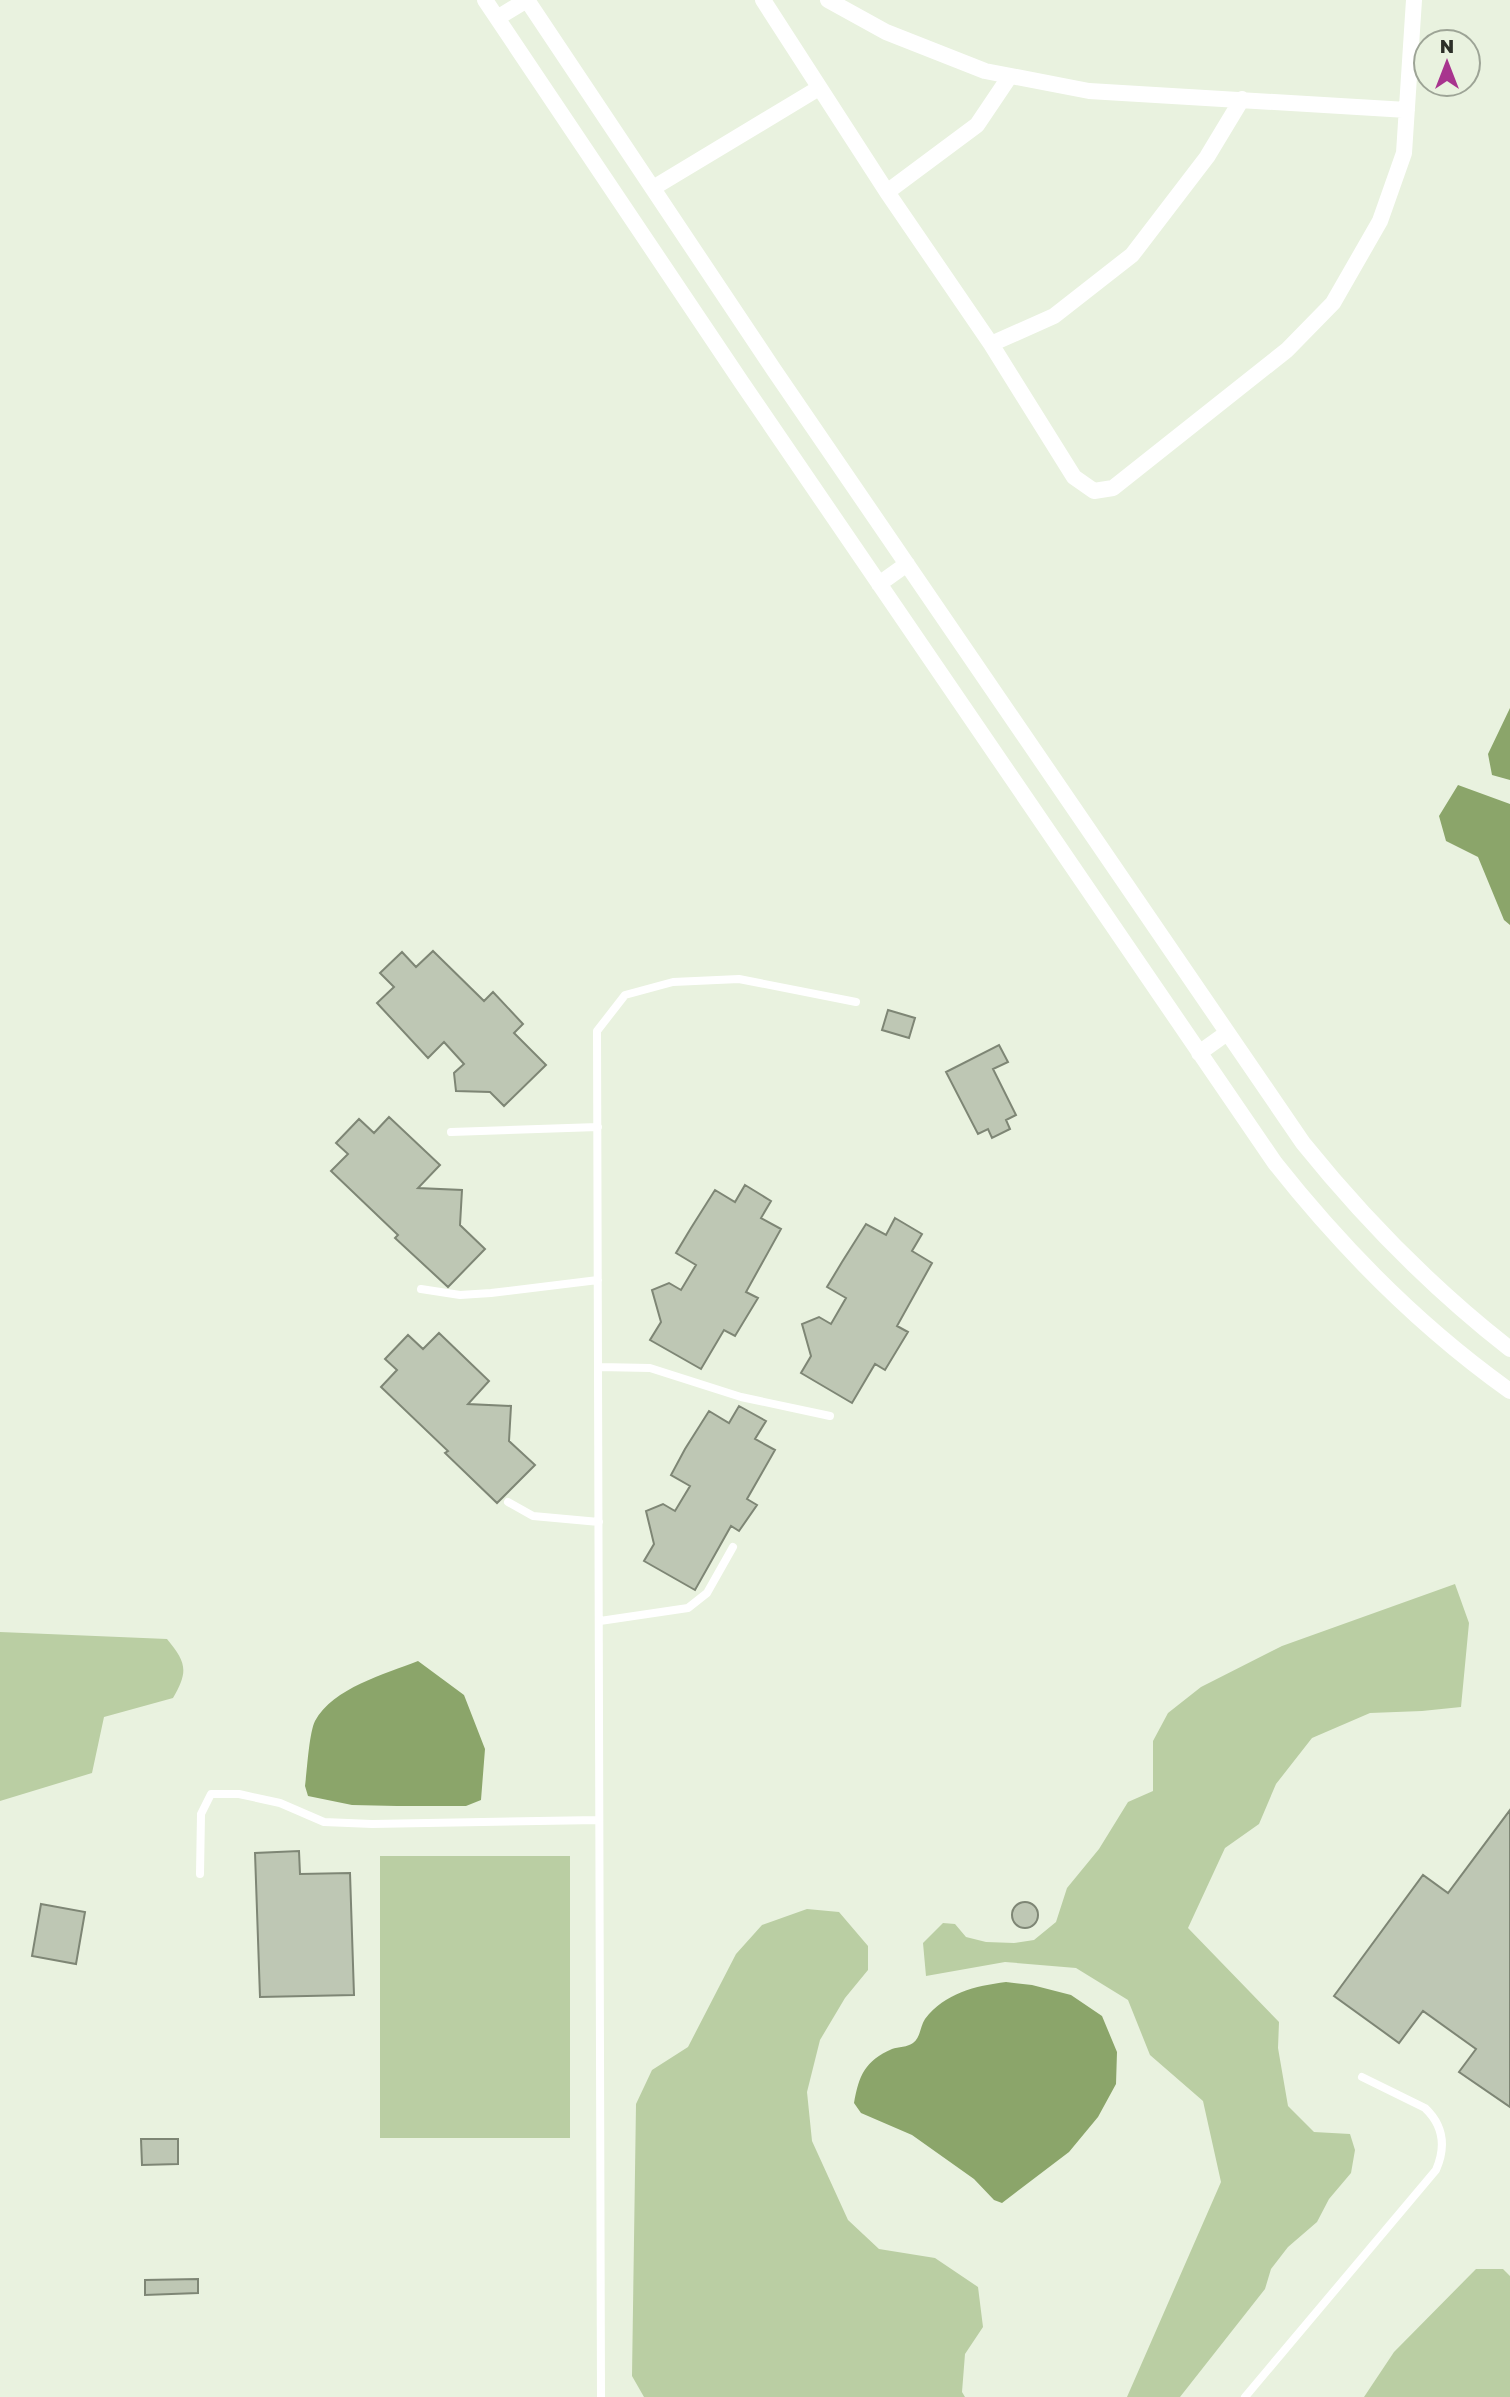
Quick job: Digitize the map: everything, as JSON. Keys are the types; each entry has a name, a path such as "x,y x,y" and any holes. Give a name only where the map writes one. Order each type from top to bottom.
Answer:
{"street":[{"path":"485,0 879,584 1275,1163 1348,1251 1422,1322 1510,1391"},
{"path":"498,18 527,0 907,564 1303,1143 1374,1227 1445,1296 1510,1349"},
{"path":"763,0 887,192 990,344 1074,477 1094,491 1113,488 1287,350 1333,303 1380,220 1404,153 1414,0"},
{"path":"828,0 886,32 985,71 1010,76 1089,91 1407,110"},
{"path":"887,192 977,125 1010,76"},
{"path":"653,188 819,88"},
{"path":"990,344 1054,316 1132,255 1207,157 1242,99"},
{"path":"879,584 907,564"},
{"path":"1199,1054 1227,1033"}],"lane":[{"path":"601,2397 597,1031 625,995 673,982 738,979 856,1002"},
{"path":"451,1132 598,1127"},
{"path":"421,1289 460,1295 480,1294 598,1280"},
{"path":"599,1367 650,1368 731,1394 830,1416"},
{"path":"508,1502 533,1516 599,1522"},
{"path":"600,1621 688,1608 707,1593 733,1547"},
{"path":"200,1874 201,1814 211,1794 239,1794 280,1803 324,1822 372,1824 598,1820"},
{"path":"1245,2397 1436,2170 1440,2161 1441,2132 1432,2115 1425,2108 1362,2077"}],"shaded area":[{"path":"1510,708 1510,780 1492,775 1488,754"},
{"path":"1458,785 1510,804 1510,925 1504,920 1478,857 1446,841 1439,816"},
{"path":"1455,1584 1469,1623 1461,1707 1370,1713 1312,1738 1276,1784 1259,1824 1225,1848 1188,1928 1279,2022 1278,2048 1288,2106 1314,2132 1350,2134 1355,2150 1351,2173 1329,2199 1317,2222 1288,2247 1271,2269 1265,2289 1180,2397 1127,2397 1221,2182 1203,2101 1150,2055 1128,2000 1076,1968 1005,1962 926,1976 923,1943 943,1923 955,1924 966,1937 986,1942 1014,1943 1034,1940 1056,1922 1067,1888 1099,1849 1128,1802 1153,1791 1153,1741 1168,1713 1201,1687 1282,1646"},
{"path":"0,1632 167,1639 178,1654 183,1674 173,1698 104,1717 92,1773 0,1801"},
{"path":"418,1661 464,1695 485,1749 481,1800 466,1806 352,1805 308,1796 305,1786 311,1734 323,1709 347,1691"},
{"path":"380,1856 570,1856 570,2138 380,2138"},
{"path":"807,1909 839,1912 868,1946 868,1970 845,1998 820,2040 807,2092 812,2141 848,2220 879,2249 935,2258 978,2287 983,2327 965,2354 962,2392 965,2397 644,2397 632,2376 636,2104 652,2070 688,2047 736,1954 762,1925"},
{"path":"1006,1982 1032,1985 1071,1995 1102,2016 1117,2052 1116,2084 1098,2117 1069,2152 1002,2203 994,2200 974,2179 912,2135 861,2113 854,2103 858,2084 869,2064 892,2049 913,2043 918,2038 925,2019 933,2010 961,1992"},
{"path":"1476,2269 1503,2269 1510,2276 1510,2397 1364,2397 1394,2352"}],"building":[{"path":"433,951 484,1001 493,992 523,1024 514,1033 546,1065 504,1106 490,1092 456,1091 454,1073 464,1064 444,1042 428,1058 377,1003 394,987 380,973 402,952 416,967"},
{"path":"888,1010 915,1018 909,1038 882,1030"},
{"path":"999,1045 1008,1062 993,1069 1016,1115 1006,1120 1010,1129 992,1138 988,1129 978,1134 946,1072"},
{"path":"389,1117 440,1165 418,1188 462,1190 460,1225 485,1249 448,1287 395,1238 398,1235 331,1171 348,1154 336,1143 359,1119 374,1133"},
{"path":"745,1185 771,1201 761,1218 781,1229 746,1292 758,1298 735,1336 724,1330 701,1369 650,1340 661,1322 652,1290 669,1283 681,1290 696,1265 676,1253 691,1228 715,1190 735,1202"},
{"path":"895,1218 922,1234 912,1251 932,1263 897,1326 908,1332 885,1370 875,1364 852,1403 801,1373 811,1356 802,1324 819,1317 831,1324 846,1298 827,1287 842,1262 866,1224 886,1235"},
{"path":"439,1333 489,1381 468,1404 511,1406 509,1441 535,1465 497,1503 445,1453 448,1451 381,1387 397,1370 385,1359 408,1335 423,1349"},
{"path":"739,1406 766,1421 755,1439 775,1450 747,1499 757,1505 739,1531 731,1526 695,1590 644,1561 654,1544 646,1511 663,1504 675,1511 690,1486 671,1475 685,1449 709,1411 729,1423"},
{"path":"1510,1810 1510,2107 1459,2072 1476,2049 1423,2011 1399,2043 1334,1996 1423,1875 1448,1893"},
{"path":"299,1851 300,1874 350,1873 354,1995 260,1997 255,1853"},
{"path":"1025,1902 1034,1906 1038,1915 1034,1924 1025,1928 1016,1924 1012,1915 1016,1906"},
{"path":"41,1904 85,1912 76,1964 32,1956"},
{"path":"141,2139 178,2139 178,2164 142,2165"},
{"path":"198,2279 198,2293 145,2295 145,2280"}]}
